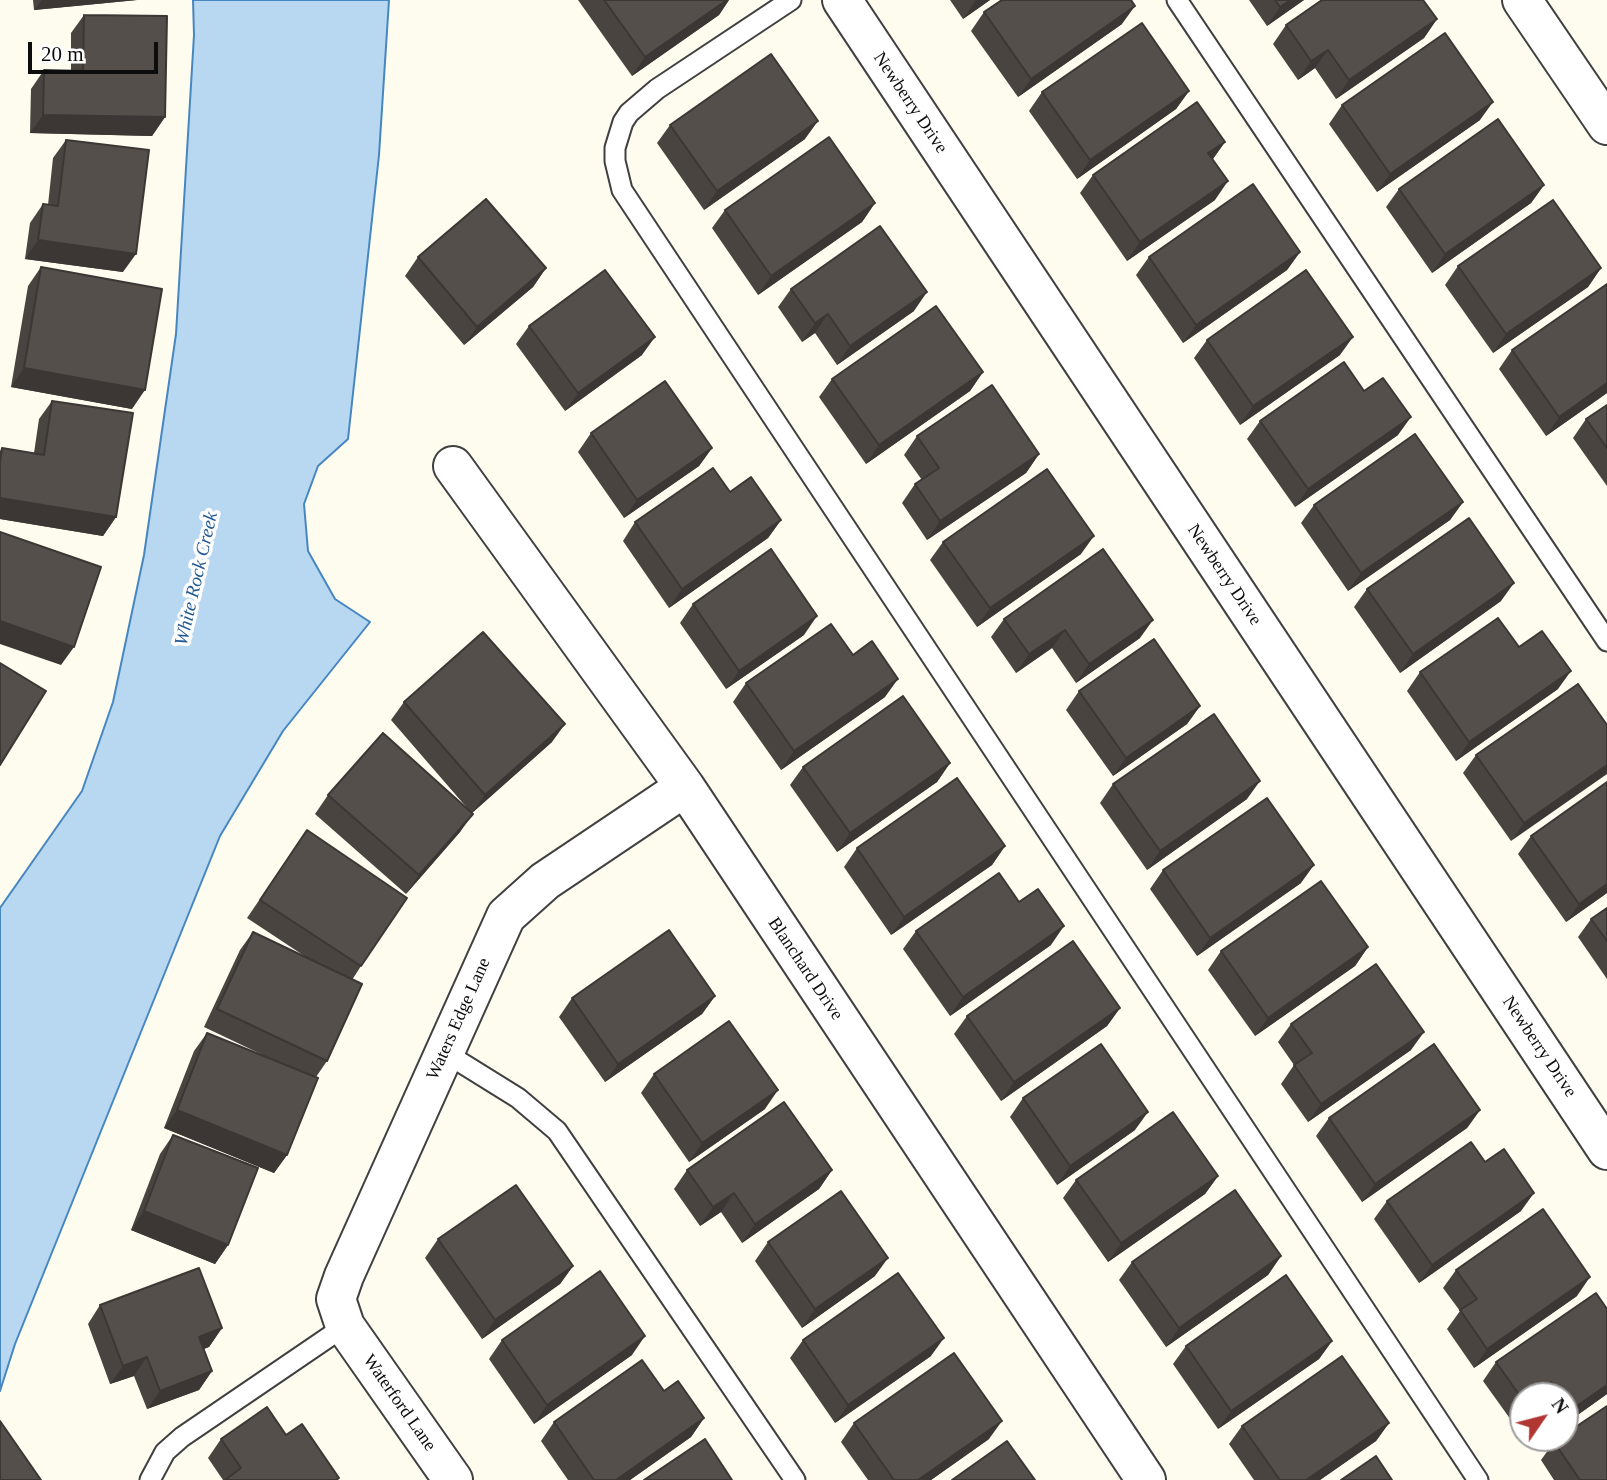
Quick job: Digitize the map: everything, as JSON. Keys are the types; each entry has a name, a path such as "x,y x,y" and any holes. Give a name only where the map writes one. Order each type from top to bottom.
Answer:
{"street":[{"name":"Newberry Drive","path":"842,0 1607,1150"},
{"path":"1522,0 1607,125"},
{"name":"Blanchard Drive","path":"453,466 685,787 1146,1480"},
{"name":"Waters Edge Lane","path":"345,1326 336,1299 344,1276 506,916 545,881 685,787"},
{"name":"Waterford Lane","path":"345,1326 453,1480"}],"lane":[{"path":"791,0 657,89 629,113 615,148 615,161 622,190 1478,1480"},
{"path":"1177,0 1607,641"},
{"path":"444,1052 518,1098 556,1131 795,1480"},
{"path":"150,1480 165,1452 182,1437 345,1326"}],"water":[{"name":"White Rock Creek","path":"193,0 389,0 379,155 348,439 318,466 304,504 308,551 335,599 370,622 283,731 220,836 15,1344 0,1391 0,908 82,791 113,702 144,555 176,334 194,35"}],"building":[{"path":"604,0 727,0 645,57"},
{"path":"1002,0 1131,0 1135,6 1031,79 984,12"},
{"path":"1275,0 1291,0 1280,7"},
{"path":"1322,0 1423,0 1437,19 1349,80 1328,50 1311,61 1286,25"},
{"path":"84,15 167,16 165,117 43,115 44,70 83,71"},
{"path":"1142,23 1189,91 1090,160 1042,92"},
{"path":"1445,33 1493,102 1390,174 1342,105"},
{"path":"771,54 818,121 717,191 670,125"},
{"path":"1197,102 1225,142 1208,153 1228,181 1140,242 1093,175"},
{"path":"1498,119 1544,185 1445,254 1399,189"},
{"path":"829,137 875,203 771,276 725,210"},
{"path":"66,140 149,150 136,254 38,240 43,204 58,206"},
{"path":"1253,184 1300,252 1196,325 1149,257"},
{"path":"486,199 546,268 477,327 418,257"},
{"path":"1553,200 1601,268 1506,334 1458,266"},
{"path":"880,226 927,292 850,346 828,314 815,323 791,289"},
{"path":"41,267 162,289 145,390 24,368"},
{"path":"605,270 655,337 578,393 529,326"},
{"path":"1306,270 1353,337 1253,406 1207,340"},
{"path":"1607,284 1607,383 1559,417 1512,350"},
{"path":"936,306 983,372 879,445 832,379"},
{"path":"1344,362 1364,391 1383,378 1411,417 1308,489 1260,421"},
{"path":"665,381 712,448 637,500 591,433"},
{"path":"992,385 1039,454 940,521 915,484 939,468 917,436"},
{"path":"52,401 133,413 116,517 0,498 2,448 44,455"},
{"path":"1607,405 1607,448 1586,419"},
{"path":"1415,434 1463,502 1361,573 1314,505"},
{"path":"713,468 730,492 751,477 781,520 682,589 635,522"},
{"path":"1047,469 1094,536 990,608 943,542"},
{"path":"1469,518 1514,583 1413,654 1367,589"},
{"path":"0,532 101,567 74,647 0,621"},
{"path":"771,549 817,616 739,671 693,604"},
{"path":"1103,549 1153,620 1089,664 1065,630 1029,654 1004,619"},
{"path":"1498,618 1519,647 1542,631 1571,671 1469,742 1420,672"},
{"path":"831,624 853,655 872,641 898,679 794,751 746,683"},
{"path":"483,632 565,724 485,795 404,702"},
{"path":"1154,639 1200,706 1126,758 1079,691"},
{"path":"0,663 46,691 0,765"},
{"path":"1578,684 1607,725 1607,765 1524,823 1476,755"},
{"path":"903,696 950,763 850,833 803,767"},
{"path":"1214,714 1260,781 1160,851 1113,784"},
{"path":"383,733 473,814 419,875 328,795"},
{"path":"957,778 1005,846 904,917 857,848"},
{"path":"1607,782 1607,884 1579,904 1531,836"},
{"path":"1267,798 1314,865 1210,938 1163,870"},
{"path":"307,830 407,898 361,966 260,900"},
{"path":"999,873 1019,902 1038,889 1064,926 963,997 916,931"},
{"path":"1321,881 1368,947 1268,1018 1221,951"},
{"path":"1607,908 1607,941 1591,919"},
{"path":"669,930 715,996 618,1064 572,998"},
{"path":"253,932 362,984 327,1061 217,1009"},
{"path":"1073,941 1120,1008 1014,1082 967,1016"},
{"path":"1376,964 1424,1032 1321,1104 1294,1065 1312,1053 1291,1024"},
{"path":"729,1021 778,1090 702,1143 654,1074"},
{"path":"207,1033 318,1078 287,1155 177,1110"},
{"path":"1101,1044 1148,1112 1070,1166 1023,1098"},
{"path":"1434,1044 1480,1110 1375,1184 1329,1118"},
{"path":"784,1102 832,1170 755,1224 734,1193 713,1207 687,1170"},
{"path":"1173,1112 1218,1176 1121,1243 1076,1180"},
{"path":"173,1135 258,1168 228,1245 144,1211"},
{"path":"1471,1142 1485,1162 1504,1149 1534,1193 1432,1265 1387,1201"},
{"path":"516,1185 573,1266 495,1320 438,1239"},
{"path":"1235,1190 1281,1256 1179,1328 1132,1262"},
{"path":"841,1191 888,1258 815,1309 768,1242"},
{"path":"1543,1209 1590,1277 1487,1349 1460,1310 1477,1299 1456,1270"},
{"path":"199,1268 222,1328 199,1337 212,1371 160,1391 147,1357 123,1366 100,1305"},
{"path":"600,1271 645,1336 547,1405 502,1340"},
{"path":"898,1273 944,1338 848,1405 803,1340"},
{"path":"1286,1275 1332,1341 1231,1411 1186,1346"},
{"path":"1596,1293 1607,1309 1607,1385 1579,1404 1579,1382 1510,1382 1496,1362"},
{"path":"954,1353 1002,1421 918,1480 894,1480 854,1423"},
{"path":"1342,1356 1389,1423 1306,1480 1280,1480 1242,1426"},
{"path":"642,1360 664,1391 678,1381 704,1418 616,1480 594,1480 554,1422"},
{"path":"1607,1406 1607,1480 1580,1480 1561,1452 1579,1452 1579,1425"},
{"path":"267,1407 286,1435 302,1424 339,1478 225,1480 241,1468 221,1439"},
{"path":"0,1421 41,1480 0,1480"},
{"path":"705,1439 732,1480 644,1480"},
{"path":"1007,1441 1035,1480 952,1480"},
{"path":"1376,1456 1392,1480 1341,1480"}]}
